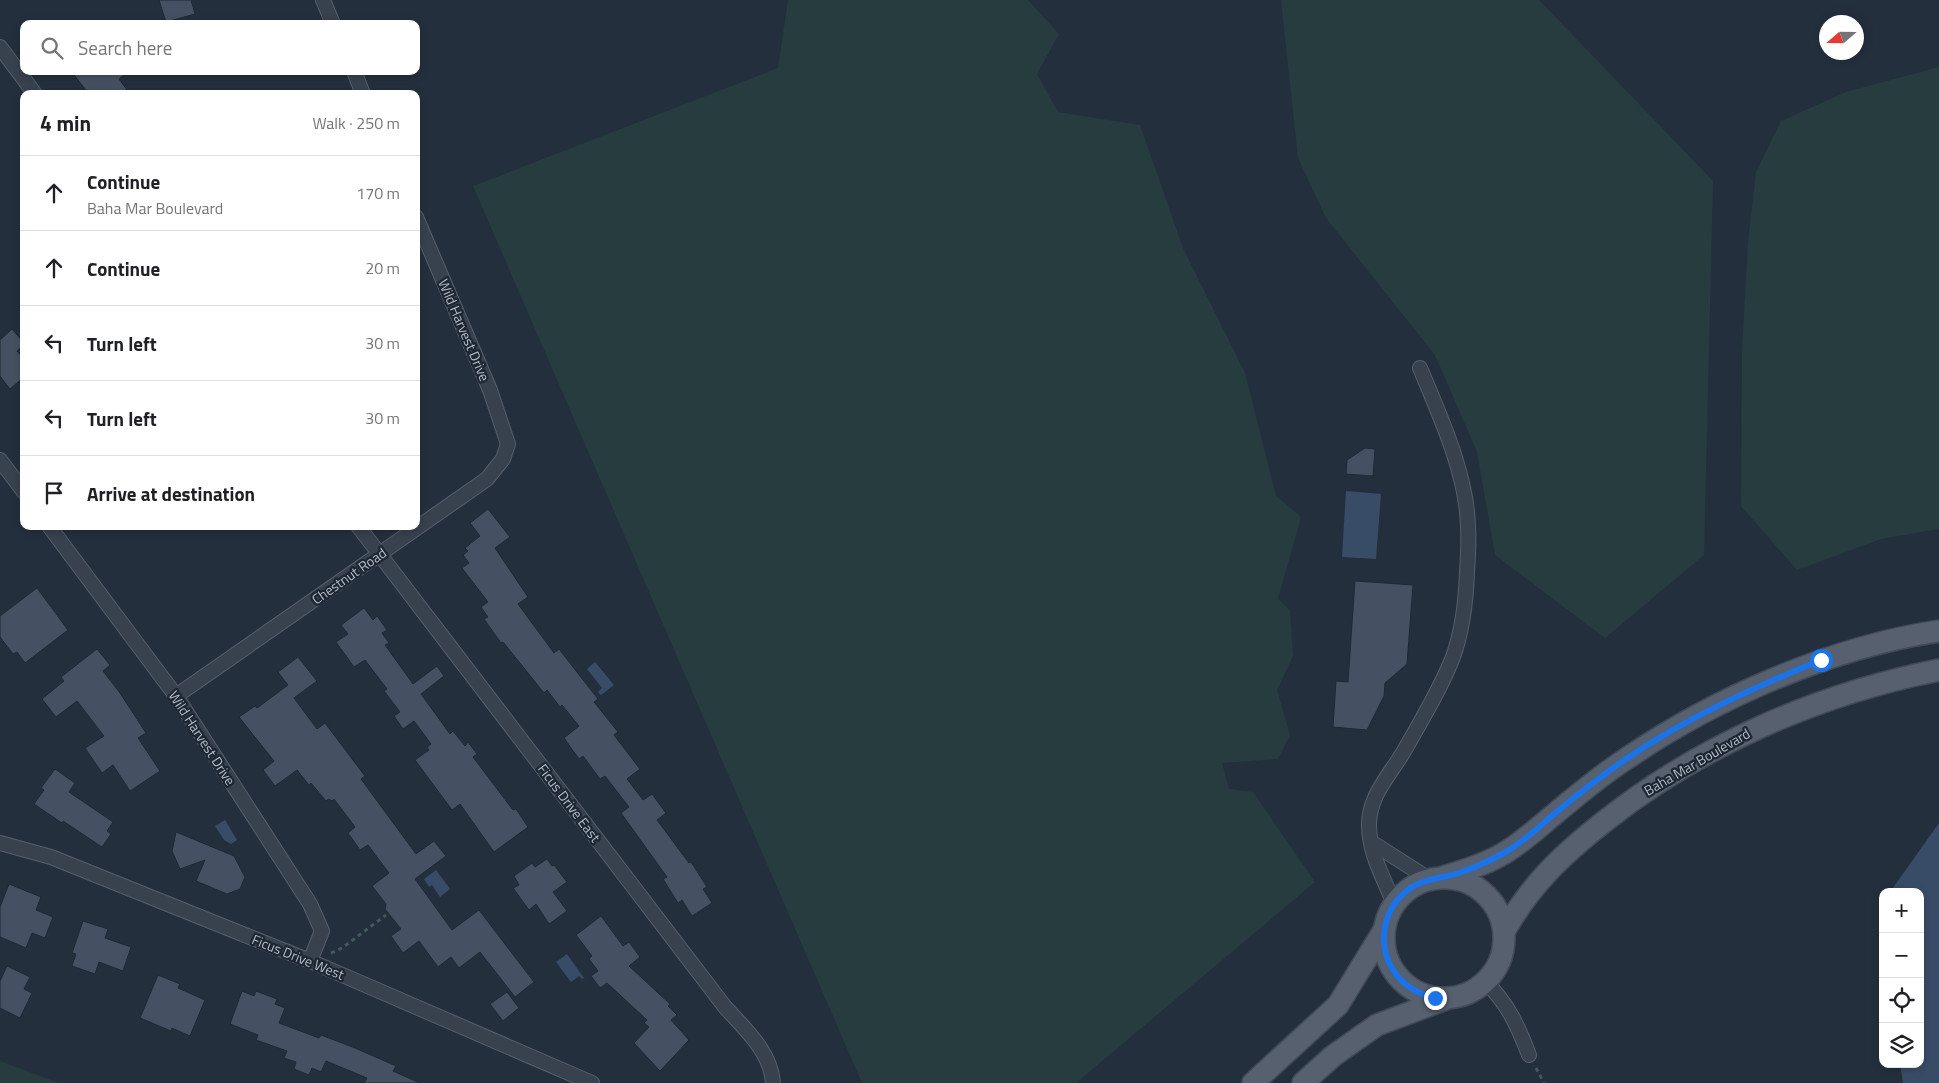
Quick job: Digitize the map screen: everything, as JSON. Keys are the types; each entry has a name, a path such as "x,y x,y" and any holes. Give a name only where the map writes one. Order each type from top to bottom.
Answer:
{"main road":[{"path":"1448,998 1435,998 1410,988 1400,980 1392,969 1384,944 1384,930 1387,916 1394,904 1404,893 1415,885 1472,868 1505,853 1522,842 1587,787 1626,758 1719,705 1821,660 1865,646 1939,631"},
{"name":"Baha Mar Boulevard","path":"1504,932 1524,898 1555,863 1585,836 1661,781 1764,724 1858,691 1939,670"},
{"path":"1303,1083 1333,1056 1377,1025 1448,998 1464,995 1478,988 1499,963 1503,948 1504,932 1494,904 1472,884 1458,879 1436,878"},
{"path":"1253,1083 1338,1005 1384,930"}],"street":[{"path":"323,0 331,20"},
{"path":"0,47 20,74"},
{"path":"21,75 32,90"},
{"path":"356,75 361,90"},
{"name":"Wild Harvest Drive","path":"420,226 490,390 508,444"},
{"path":"1394,904 1377,866 1369,824 1378,789 1402,754 1430,705 1453,657 1466,607 1468,525 1463,489 1447,434 1420,368"},
{"name":"Chestnut Road","path":"420,526 487,479 503,459 508,444"},
{"path":"0,460 20,487"},
{"name":"Wild Harvest Drive","path":"52,530 176,696 310,904 322,931 310,961"},
{"name":"Ficus Drive East","path":"361,530 719,999 753,1038 768,1060 773,1083"},
{"name":"Chestnut Road","path":"176,696 414,530"},
{"path":"1371,842 1436,878"},
{"name":"Ficus Drive West","path":"0,844 51,857 310,961 592,1083"},
{"path":"1485,981 1498,994 1516,1021 1530,1055"}],"path":[{"path":"310,961 342,948 386,915"}],"green space":[{"path":"788,0 1028,0 1059,34 1037,74 1058,112 1140,125 1183,248 1245,373 1276,496 1301,517 1278,599 1290,610 1293,656 1277,690 1290,735 1278,759 1222,763 1229,789 1253,792 1315,882 1076,1083 862,1083 473,186 778,68"},
{"path":"1281,0 1539,0 1713,181 1704,555 1605,638 1495,555 1477,452 1435,355 1326,218 1298,158"},
{"path":"1939,67 1939,529 1881,539 1797,570 1741,506 1742,350 1748,242 1756,172 1781,121 1846,92"},
{"path":"0,1061 59,1083 0,1083"}],"water":[{"path":"1346,491 1381,494 1376,559 1342,557"},
{"path":"595,662 614,685 601,695 598,692 602,688 587,669"},
{"path":"225,820 237,840 231,844 224,840 215,826"},
{"path":"1939,823 1939,1083 1903,1083 1901,1068 1924,1068 1924,888 1893,888"},
{"path":"436,870 450,889 440,897 432,885 429,887 424,879"},
{"path":"567,954 584,978 582,979 579,976 571,982 556,962"}],"building":[{"path":"159,0 191,0 195,14 173,20 165,20"},
{"path":"74,75 124,75 119,79 127,90 86,90"},
{"path":"12,329 20,338 20,348 17,351 20,354 20,380 10,389 0,376 0,340"},
{"path":"1365,448 1375,449 1373,476 1346,474 1347,460"},
{"path":"488,509 510,537 495,548 528,597 518,604 554,653 559,649 598,699 594,702 618,732 614,735 640,769 627,779 643,800 652,794 666,813 657,820 689,863 691,862 707,887 703,889 712,903 692,916 682,900 678,903 663,879 667,877 621,813 629,807 605,776 600,779 583,756 579,759 564,738 579,726 562,705 560,707 547,690 544,693 503,642 501,643 484,619 488,617 481,607 488,602 462,568 469,563 463,555 468,551 465,548 480,536 470,523"},
{"path":"1355,581 1413,585 1407,664 1385,683 1384,696 1367,730 1333,727 1336,681 1348,682"},
{"path":"37,588 68,630 25,663 17,652 13,654 0,637 0,616"},
{"path":"364,608 373,620 377,616 387,630 382,633 389,643 385,645 413,684 437,666 444,676 421,694 450,734 453,731 465,746 468,742 477,754 473,757 513,810 516,809 528,827 494,852 460,804 452,810 415,760 429,750 427,747 431,744 414,721 403,729 394,716 400,712 384,691 387,689 365,660 354,667 336,642 348,634 341,625"},
{"path":"97,649 110,665 103,671 146,733 138,738 160,771 130,791 113,765 102,773 85,748 104,736 77,701 56,717 42,699 64,681 61,677"},
{"path":"298,657 317,681 294,698 317,729 325,723 365,776 361,779 416,854 434,841 446,856 415,879 452,930 479,910 534,982 515,997 480,952 459,968 451,957 438,967 419,941 403,953 391,936 401,929 385,909 386,904 372,886 389,873 368,845 360,850 348,833 355,827 334,799 326,801 297,770 275,786 263,770 274,761 239,717 255,706 257,708 288,685 278,672"},
{"path":"55,769 75,783 69,792 113,822 107,831 111,834 102,847 34,804 44,790 41,788"},
{"path":"176,832 234,856 245,877 240,889 227,894 196,881 205,860 180,869 172,851"},
{"path":"547,859 567,882 553,892 567,911 549,924 536,904 529,910 513,888 519,885 514,876 532,863 535,867"},
{"path":"9,884 41,897 36,910 53,917 45,938 32,933 26,948 0,937 0,907"},
{"path":"601,916 623,946 629,942 640,957 629,966 670,1004 668,1006 677,1015 671,1020 689,1040 660,1071 634,1043 649,1027 644,1023 647,1020 607,983 600,988 591,976 598,971 589,959 592,956 576,935"},
{"path":"83,921 108,929 105,938 131,947 123,971 99,962 95,974 72,966 76,954 72,953"},
{"path":"7,966 30,977 24,989 32,993 20,1018 0,1008 0,981"},
{"path":"158,975 180,984 178,988 205,1000 190,1036 172,1028 171,1031 140,1018"},
{"path":"242,991 254,996 256,991 277,999 275,1004 285,1008 279,1023 319,1038 321,1035 355,1048 396,1066 393,1071 420,1083 364,1083 367,1078 326,1061 321,1072 312,1068 309,1075 294,1069 296,1062 284,1058 287,1051 256,1040 258,1035 230,1024"},
{"path":"507,992 519,1008 503,1021 490,1004"}],"route":[{"path":"1435,998 1410,988 1400,980 1392,969 1387,957 1384,944 1384,930 1387,916 1394,904 1404,893 1415,885 1472,868 1505,853 1522,842 1587,787 1626,758 1719,705 1821,660"}]}
